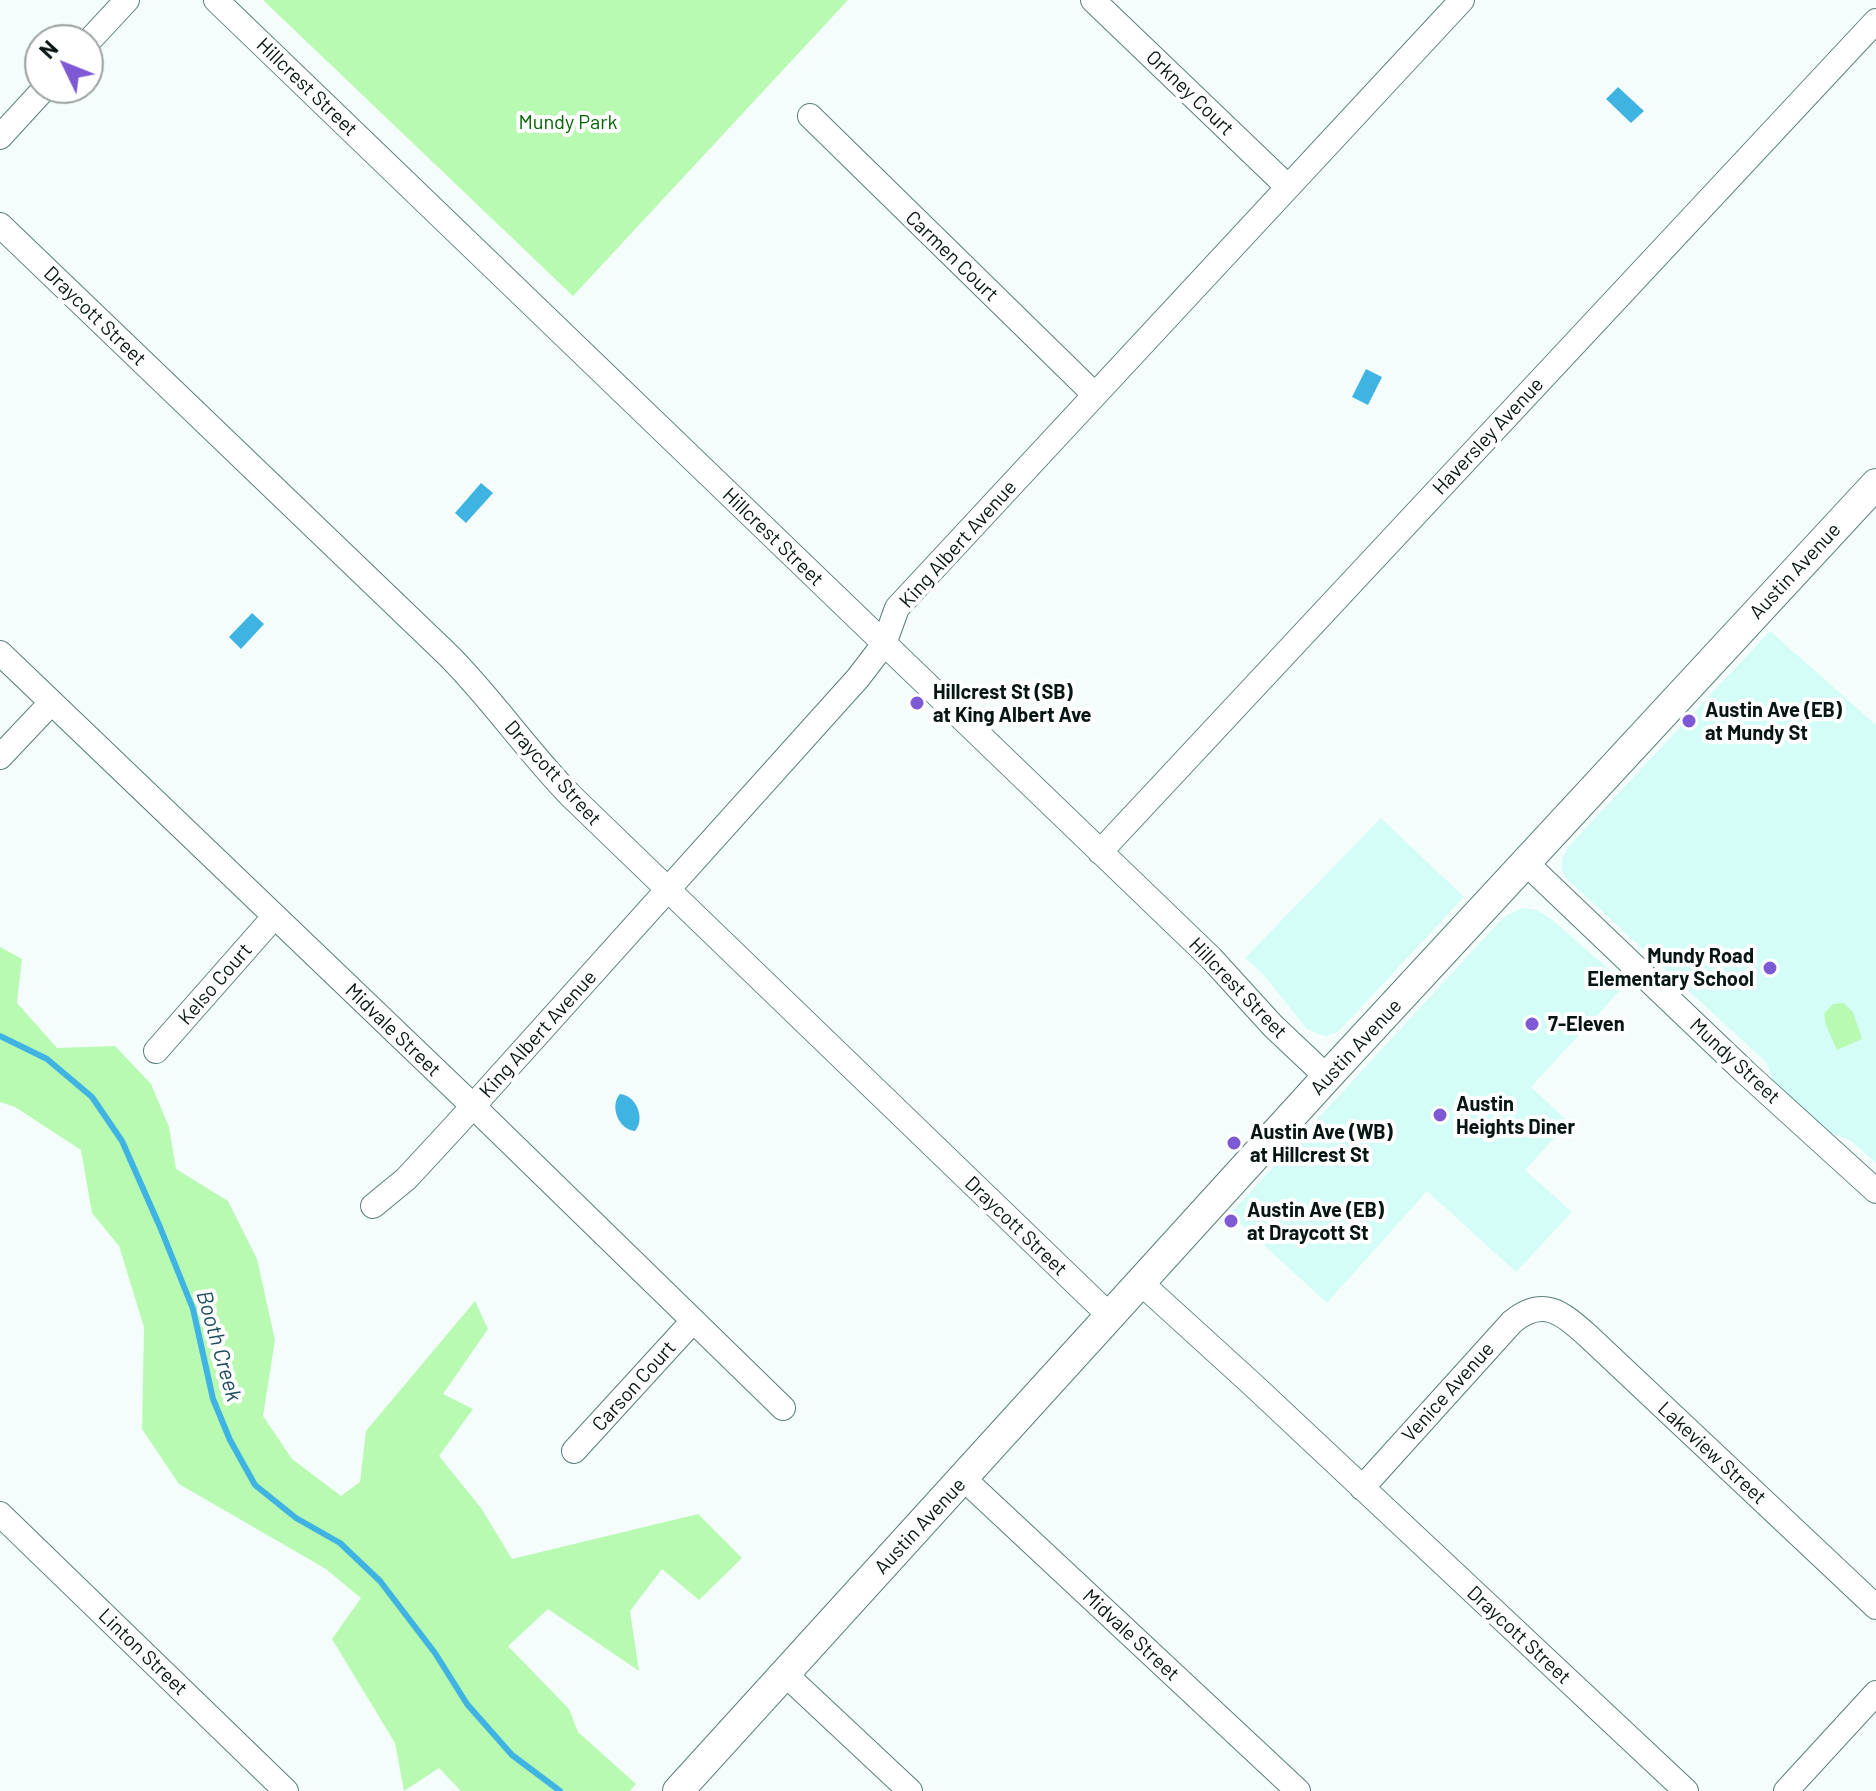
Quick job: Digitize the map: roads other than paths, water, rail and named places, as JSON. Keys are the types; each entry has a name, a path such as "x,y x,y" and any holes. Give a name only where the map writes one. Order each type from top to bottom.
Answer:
{"main road":[{"name":"Austin Avenue","path":"678,1791 1327,1077 1876,484"}],"street":[{"path":"104,25 127,0"},
{"name":"Hillcrest Street","path":"216,0 1211,958 1273,1026 1327,1077"},
{"name":"Orkney Court","path":"1093,0 1288,187"},
{"name":"King Albert Avenue","path":"373,1206 406,1179 858,678 884,644 897,608 1462,0"},
{"name":"Haversley Avenue","path":"1100,852 1876,21"},
{"path":"0,137 30,104"},
{"name":"Carmen Court","path":"810,116 1095,395"},
{"name":"Draycott Street","path":"0,225 461,668 558,783 1111,1317"},
{"name":"Midvale Street","path":"0,653 783,1408"},
{"path":"0,757 51,703"},
{"name":"Mundy Street","path":"1526,863 1745,1072 1876,1191"},
{"name":"Kelso Court","path":"156,1051 274,917"},
{"name":"Draycott Street","path":"1141,1283 1686,1791"},
{"name":"Venice Avenue","path":"1362,1488 1512,1322 1528,1310 1542,1308"},
{"name":"Lakeview Street","path":"1542,1308 1557,1312 1579,1328 1876,1607"},
{"name":"Carson Court","path":"574,1451 693,1321"},
{"name":"Midvale Street","path":"964,1479 1298,1791"},
{"name":"Linton Street","path":"0,1514 286,1791"},
{"path":"784,1673 910,1791"},
{"path":"1786,1791 1876,1693"}],"water":[{"path":"1618,87 1644,111 1631,123 1606,99"},
{"path":"1366,369 1382,377 1368,405 1352,397"},
{"path":"481,483 493,493 466,523 455,513"},
{"path":"252,613 264,624 241,649 229,637"},
{"path":"620,1094 626,1095 638,1108 640,1120 635,1131 629,1130 617,1117 615,1105"}],"waterway":[{"name":"Booth Creek","path":"0,1036 47,1059 92,1097 122,1141 193,1309 213,1399 230,1440 255,1485 296,1518 340,1543 380,1581 435,1653 467,1704 512,1755 560,1791"}],"place":[{"name":"Hillcrest St (SB) at King Albert Ave","path":"917,703"},
{"name":"Austin Ave (EB) at Mundy St","path":"1689,721"},
{"name":"Mundy Road Elementary School","path":"1770,968"},
{"name":"7-Eleven","path":"1532,1024"},
{"name":"Austin Heights Diner","path":"1440,1115"},
{"name":"Austin Ave (WB) at Hillcrest St","path":"1234,1143"},
{"name":"Austin Ave (EB) at Draycott St","path":"1231,1221"}],"park label":[{"name":"Mundy Park","path":"568,122"}]}
